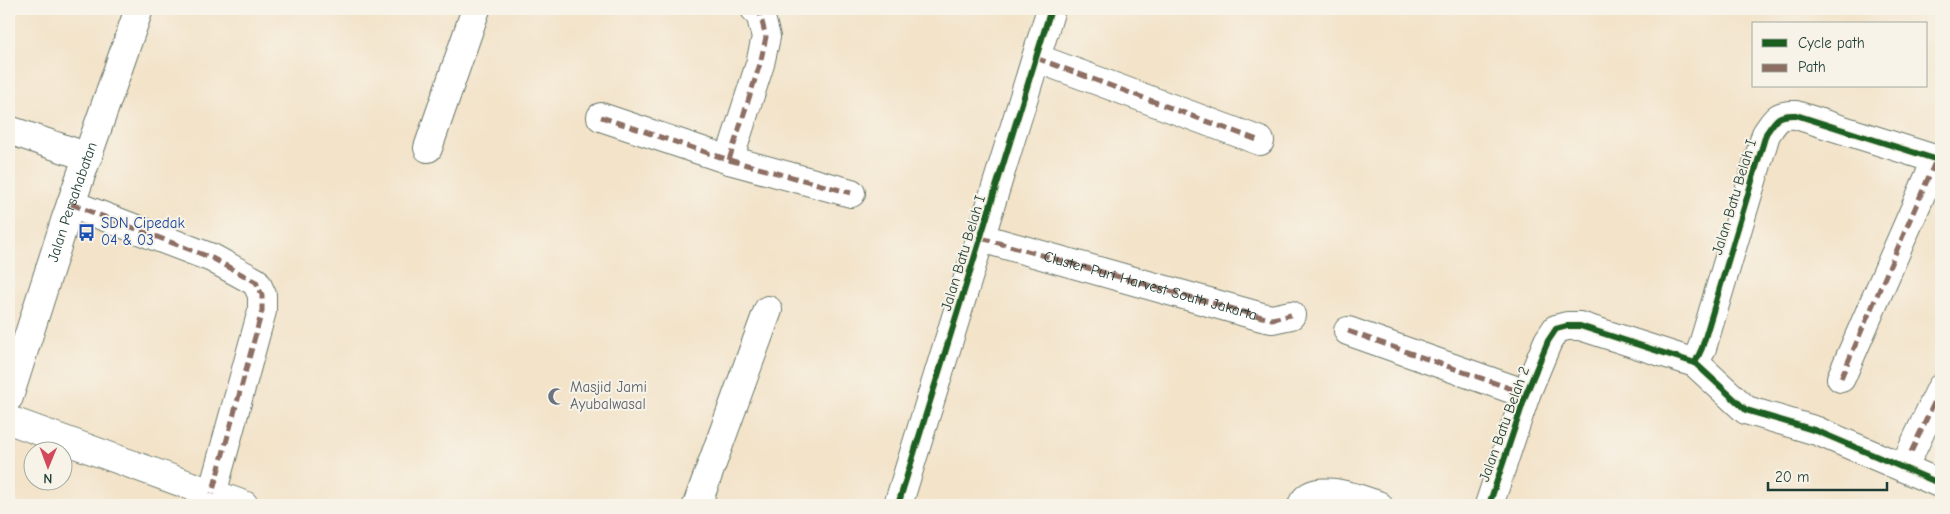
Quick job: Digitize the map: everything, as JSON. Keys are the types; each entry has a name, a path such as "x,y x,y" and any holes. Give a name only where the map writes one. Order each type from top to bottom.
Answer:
{"street":[{"name":"Jalan Persahabatan","path":"9,397 19,328 71,204 139,9"},
{"path":"428,148 476,9"},
{"path":"729,160 760,64 766,37 760,14 755,9"},
{"name":"Jalan Batu Belah I","path":"898,505 1051,9"},
{"path":"1036,58 1260,141"},
{"name":"Jalan Batu Belah I","path":"1695,363 1702,348 1766,134 1776,119 1786,114 1796,115 1938,160 1840,378"},
{"path":"601,117 729,160 851,193"},
{"path":"9,130 88,157"},
{"path":"71,204 212,258 256,282 259,288 262,295 262,311 212,494"},
{"name":"Cluster Puri Harvest South Jakarta","path":"981,238 1262,317 1272,319 1291,315"},
{"path":"697,505 768,310"},
{"name":"Jalan Batu Belah 2","path":"1489,505 1526,394 1548,341 1556,329 1567,326 1580,326 1695,363 1746,410 1817,431 1941,484"},
{"path":"1348,331 1526,394"},
{"path":"1911,452 1941,388"},
{"path":"9,420 244,505"},
{"path":"1302,505 1311,495 1334,493 1342,493 1378,505"}],"marked path":[{"path":"729,160 760,64 766,37 760,14 755,9"},
{"path":"1036,58 1260,141"},
{"path":"601,117 729,160 851,193"},
{"path":"1841,378 1936,160"},
{"path":"71,204 212,258 256,282 262,295 262,311 212,494"},
{"path":"981,238 1262,317 1272,319 1291,315"},
{"path":"1348,331 1526,394"},
{"path":"1911,452 1941,388"}],"cycle path":[{"path":"898,505 1051,9"},
{"path":"1695,363 1702,348 1766,134 1778,119 1785,115 1796,115 1941,161"},
{"path":"1489,505 1526,394 1548,341 1556,329 1567,326 1580,326 1695,363 1746,410 1817,431 1941,484"}],"place":[{"name":"SDN Cipedak 04 & 03","path":"87,232"},
{"name":"Masjid Jami Ayubalwasal","path":"556,396"}]}
